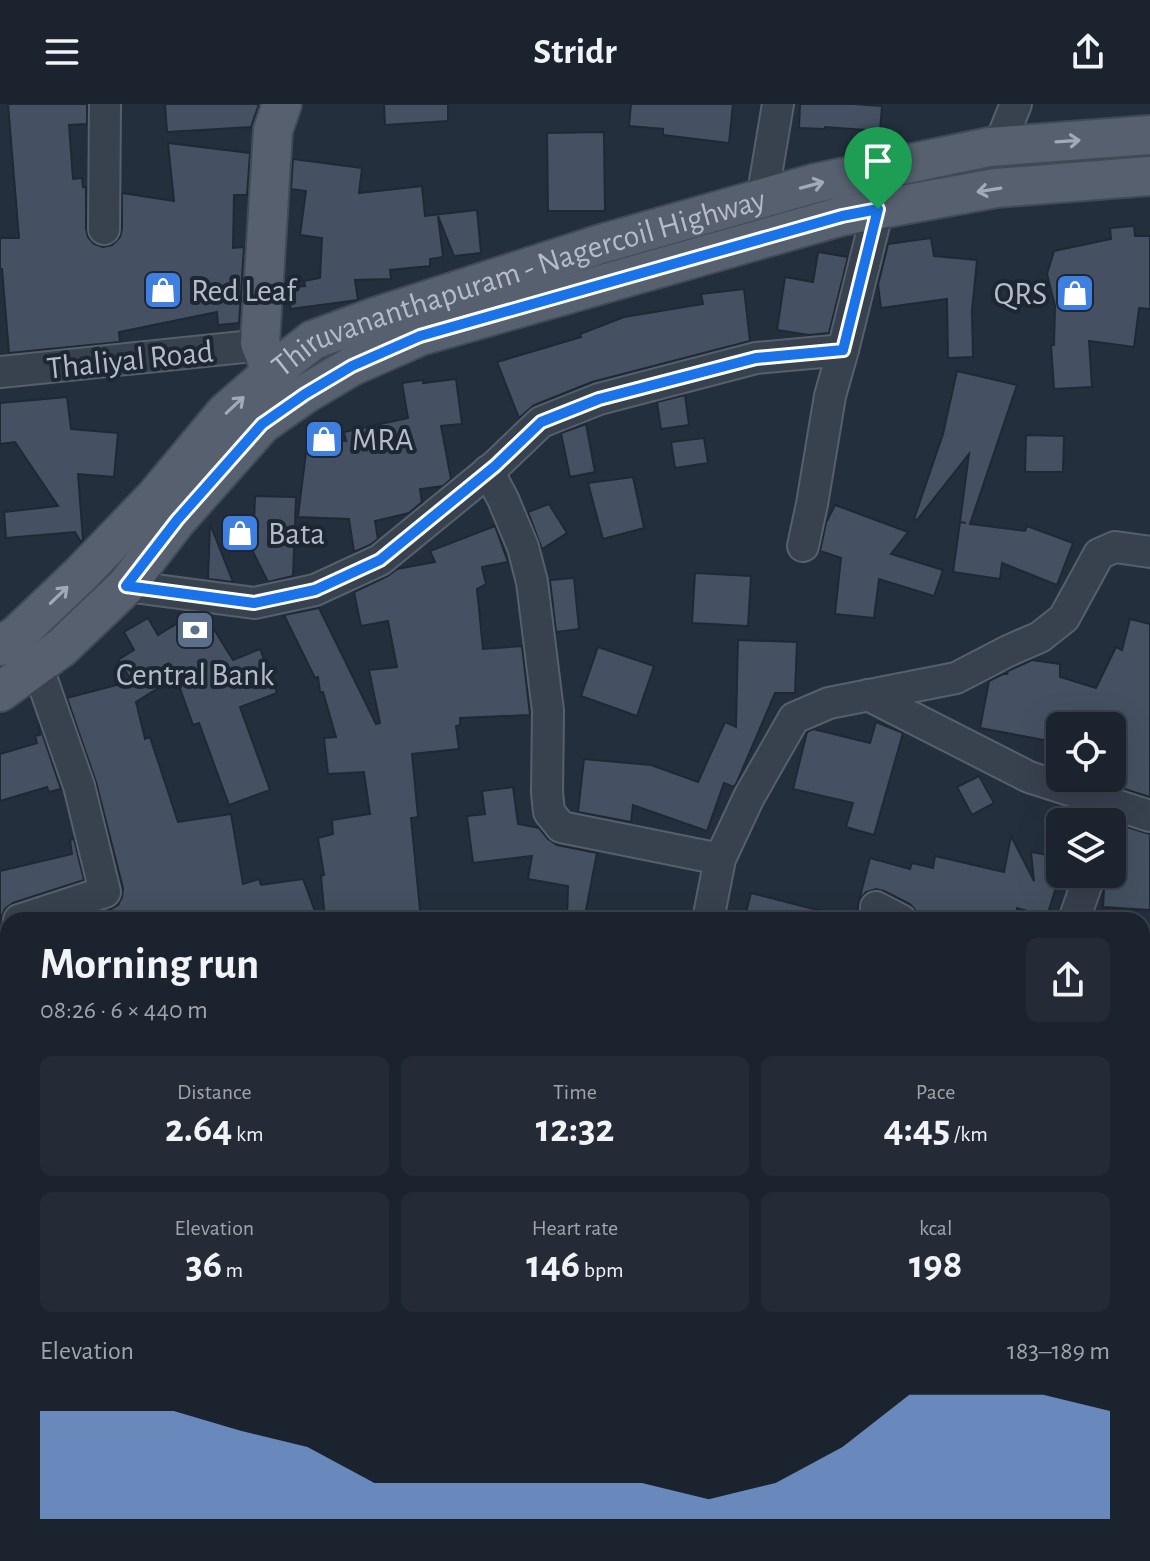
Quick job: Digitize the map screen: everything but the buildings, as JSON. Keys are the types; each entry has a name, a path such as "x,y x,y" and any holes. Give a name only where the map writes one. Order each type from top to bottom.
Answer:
{"main road":[{"path":"282,104 273,130 265,358 286,407"},
{"name":"Thiruvananthapuram - Nagercoil Highway","path":"0,646 17,635 80,575 156,496 226,412 265,358 375,317 601,244 816,183 999,146 1150,135"},
{"name":"Thiruvananthapuram - Nagercoil Highway","path":"0,692 50,659 126,586 177,520 262,424 352,366 420,336 842,216 996,188 1150,176"},
{"path":"0,715 50,659"}],"street":[{"path":"104,229 105,104"},
{"path":"762,199 778,104"},
{"path":"999,146 1016,104"},
{"path":"803,546 830,396 878,209"},
{"name":"Thaliyal Road","path":"0,372 243,347 265,358"},
{"path":"126,586 254,603 315,590 380,560 488,471 541,422 599,399 756,358 843,350"},
{"path":"488,471 523,547 532,582 548,711 549,812 561,827 720,859"},
{"path":"710,912 720,859 749,797 794,718 829,703 956,678 1040,637 1064,618 1099,554 1115,547 1150,552"},
{"path":"44,912 105,892 50,659"},
{"path":"868,695 1029,777 1100,808"},
{"path":"1126,814 1150,816"},
{"path":"1077,912 1085,888"}],"place":[{"name":"Red Leaf","path":"163,290"},
{"name":"QRS","path":"1075,293"},
{"name":"MRA","path":"324,439"},
{"name":"Bata","path":"240,533"},
{"name":"Central Bank","path":"195,630"}],"route":[{"path":"878,209 843,350 756,358 599,399 541,422 495,466 380,560 315,590 254,603 126,586 177,520 262,424 352,366 420,336 842,216 878,209"}]}
